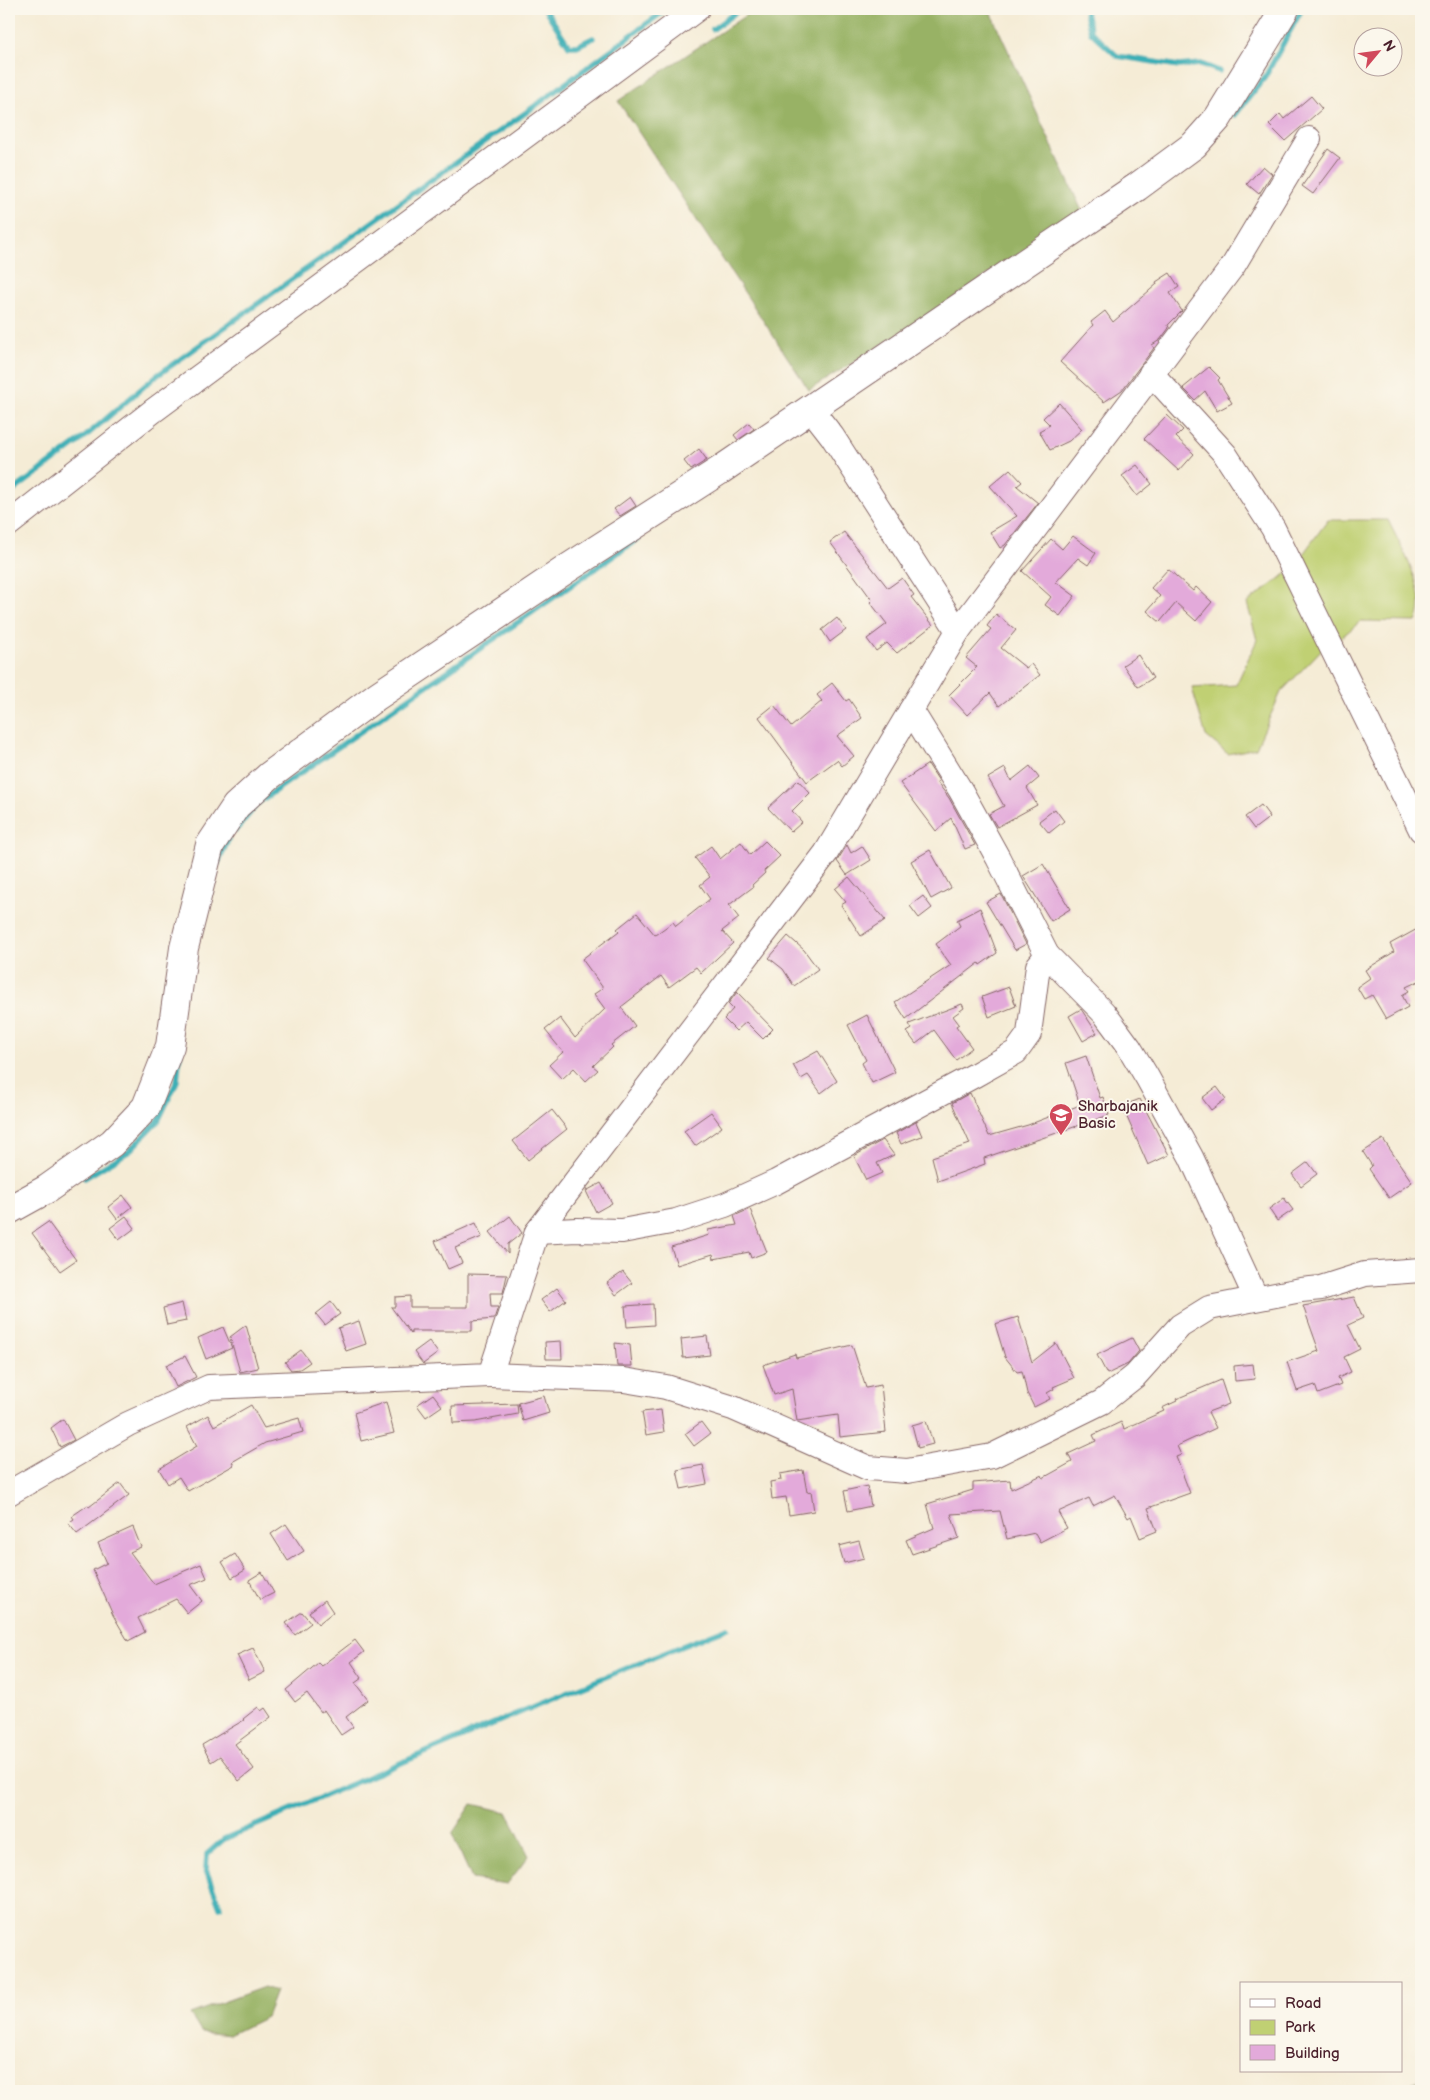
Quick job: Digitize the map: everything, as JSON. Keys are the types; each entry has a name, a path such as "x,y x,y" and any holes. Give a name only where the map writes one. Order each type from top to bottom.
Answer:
{"street":[{"path":"9,524 153,411 697,9"},
{"path":"9,1210 46,1189 112,1143 146,1107 170,1046 184,948 210,845 236,806 269,776 377,696 811,409 1137,187 1194,145 1218,118 1285,9"},
{"path":"490,1375 537,1232 826,853 958,631 1233,266 1308,139"},
{"path":"1151,373 1225,454 1273,528 1421,830"},
{"path":"811,409 832,436 958,631"},
{"path":"911,710 974,816 1047,955 1104,1013 1134,1054 1192,1157 1256,1298"},
{"path":"537,1232 577,1230 622,1231 676,1221 725,1205 776,1182 975,1075 1016,1052 1029,1034 1038,966 1047,955"},
{"path":"9,1493 128,1424 209,1387 490,1375 624,1380 666,1387 732,1408 868,1468 907,1471 992,1456 1102,1402 1135,1376 1180,1326 1209,1308 1256,1298 1321,1288 1365,1274 1421,1270"}],"green space":[{"path":"755,9 989,9 1082,211 915,324 809,390 618,101"},
{"path":"1328,520 1388,520 1417,584 1419,610 1416,622 1361,621 1337,641 1300,558"},
{"path":"1287,573 1324,647 1281,692 1256,748 1228,754 1206,736 1192,688 1236,685 1257,640 1247,603"},
{"path":"472,1804 507,1812 529,1856 507,1884 472,1879 452,1834"},
{"path":"264,1987 276,1991 266,2017 229,2035 201,2032 190,2014"},
{"path":"1421,2079 1421,2091 1392,2091"}],"building":[{"path":"1311,96 1322,109 1285,141 1269,125 1280,114 1284,119"},
{"path":"1328,149 1340,158 1313,194 1302,186"},
{"path":"1263,166 1272,174 1259,194 1247,184"},
{"path":"1170,273 1179,287 1170,293 1182,311 1168,325 1169,328 1160,340 1152,345 1154,348 1122,390 1104,402 1060,362 1093,325 1091,322 1105,311 1113,322 1157,284 1156,282"},
{"path":"1209,367 1220,378 1218,380 1232,403 1217,411 1205,391 1195,400 1183,388"},
{"path":"1059,403 1082,429 1069,441 1050,450 1039,431 1050,425 1043,418"},
{"path":"1167,415 1183,430 1176,437 1194,454 1179,471 1144,439"},
{"path":"749,423 754,429 738,440 734,435"},
{"path":"699,449 707,460 691,470 684,461"},
{"path":"1137,465 1152,484 1137,496 1122,476"},
{"path":"1010,469 1022,482 1017,486 1038,503 1005,545 1000,548 990,532 1017,516 990,486"},
{"path":"630,497 636,506 620,516 614,509"},
{"path":"844,532 888,588 902,578 914,595 911,597 933,625 897,653 887,643 876,651 867,639 887,624 830,542"},
{"path":"1073,536 1096,553 1088,565 1078,558 1056,582 1075,596 1060,616 1045,605 1051,597 1022,571 1051,539 1062,549"},
{"path":"1168,569 1193,591 1196,587 1212,602 1196,621 1176,603 1160,622 1147,611 1160,596 1151,588"},
{"path":"996,614 1016,630 1001,648 1026,668 1031,664 1040,675 999,706 990,693 967,715 949,695 977,667 966,658 991,629 987,626"},
{"path":"837,618 846,630 830,642 822,630"},
{"path":"1138,655 1153,678 1138,687 1123,665"},
{"path":"832,683 846,701 849,699 862,718 837,736 854,756 842,766 837,760 807,782 759,717 774,705 791,727 822,701 817,695"},
{"path":"928,764 975,845 965,849 951,818 936,831 900,783"},
{"path":"1030,766 1039,778 1027,788 1037,805 997,827 989,814 1004,806 988,778 1005,768 1011,781"},
{"path":"798,780 810,793 792,811 802,822 791,832 768,808"},
{"path":"1261,805 1270,817 1254,829 1245,817"},
{"path":"1055,809 1064,821 1049,833 1039,821"},
{"path":"765,841 780,856 764,871 765,873 752,885 753,887 729,905 739,918 722,931 733,943 701,973 696,967 669,987 661,976 621,1007 635,1026 611,1045 613,1047 593,1066 598,1070 586,1081 574,1068 562,1079 549,1065 563,1052 545,1030 560,1018 575,1038 605,1009 594,994 603,988 582,959 619,931 617,929 637,913 655,935 673,922 676,926 710,899 700,885 710,877 695,858 711,846 720,859 741,842 750,855"},
{"path":"847,845 851,853 862,846 871,860 847,875 837,861"},
{"path":"930,850 951,888 931,899 911,861"},
{"path":"1043,864 1070,909 1051,921 1023,876"},
{"path":"849,877 885,920 861,936 841,905 846,902 835,889"},
{"path":"1001,894 1026,944 1015,950 986,902"},
{"path":"923,896 932,908 919,918 910,906"},
{"path":"980,908 997,953 980,965 979,963 906,1019 895,1002 951,965 936,944 960,926 957,920"},
{"path":"1421,927 1421,980 1406,987 1409,991 1402,995 1408,1007 1386,1019 1372,995 1364,999 1357,987 1370,978 1365,970 1394,952 1390,944"},
{"path":"788,936 804,950 818,969 794,986 783,969 769,958"},
{"path":"1009,987 1016,1006 989,1017 982,997"},
{"path":"737,992 773,1029 763,1039 746,1022 736,1031 724,1019 733,1009 728,1004"},
{"path":"962,1004 964,1008 953,1016 959,1024 956,1026 972,1048 956,1060 934,1030 916,1044 907,1032 912,1029 909,1024"},
{"path":"1081,1009 1097,1033 1083,1041 1069,1016"},
{"path":"867,1015 895,1072 872,1083 862,1063 866,1060 848,1025"},
{"path":"818,1051 837,1081 821,1093 808,1075 801,1079 793,1065"},
{"path":"1086,1056 1100,1098 1103,1097 1109,1115 984,1158 985,1164 938,1181 932,1157 970,1144 952,1103 970,1093 989,1136 1028,1125 1080,1105 1066,1063"},
{"path":"1217,1087 1226,1099 1211,1110 1202,1098"},
{"path":"1140,1099 1169,1155 1148,1165 1122,1106"},
{"path":"552,1110 567,1129 528,1160 513,1141"},
{"path":"711,1112 722,1127 695,1146 684,1131"},
{"path":"916,1122 922,1136 901,1144 896,1133"},
{"path":"1383,1139 1412,1182 1389,1198 1369,1169 1372,1166 1363,1152"},
{"path":"883,1140 894,1155 877,1163 882,1173 866,1180 854,1156"},
{"path":"1308,1162 1317,1174 1301,1186 1292,1174"},
{"path":"601,1183 612,1203 596,1212 586,1191"},
{"path":"123,1195 132,1207 117,1219 108,1207"},
{"path":"1284,1198 1293,1210 1277,1221 1269,1209"},
{"path":"750,1209 767,1252 751,1258 749,1252 714,1259 713,1254 677,1265 671,1247 709,1235 708,1230 737,1225 734,1216"},
{"path":"126,1216 135,1228 119,1240 110,1228"},
{"path":"510,1216 522,1233 508,1244 508,1254 490,1232"},
{"path":"48,1222 76,1260 60,1271 32,1233"},
{"path":"476,1223 482,1237 455,1248 462,1263 448,1269 435,1241"},
{"path":"623,1272 632,1283 616,1295 607,1283"},
{"path":"468,1274 507,1275 503,1293 490,1293 491,1307 498,1307 494,1319 472,1321 472,1331 411,1331 411,1334 391,1307 395,1307 395,1297 410,1296 410,1307 468,1307"},
{"path":"557,1288 566,1300 550,1312 541,1300"},
{"path":"1354,1297 1363,1318 1348,1325 1360,1349 1344,1357 1351,1372 1338,1378 1341,1385 1318,1394 1315,1385 1297,1391 1287,1362 1319,1351 1303,1306"},
{"path":"331,1302 340,1314 325,1325 316,1314"},
{"path":"182,1303 186,1321 167,1325 163,1308"},
{"path":"653,1304 654,1325 627,1327 625,1306"},
{"path":"1018,1317 1032,1362 1056,1343 1074,1378 1053,1387 1054,1389 1047,1393 1050,1399 1034,1407 1027,1393 1022,1371 1017,1372 1005,1357 995,1324"},
{"path":"359,1321 366,1344 346,1351 338,1328"},
{"path":"246,1325 258,1368 240,1372 230,1337"},
{"path":"223,1327 232,1348 206,1359 198,1338"},
{"path":"707,1336 710,1355 683,1358 681,1339"},
{"path":"1132,1338 1139,1351 1128,1364 1107,1374 1097,1355"},
{"path":"429,1341 438,1353 423,1364 414,1352"},
{"path":"561,1341 562,1359 546,1359 545,1342"},
{"path":"615,1343 630,1345 632,1366 617,1366"},
{"path":"852,1345 866,1388 881,1385 886,1432 840,1437 838,1415 797,1421 792,1389 774,1395 763,1365 795,1354 796,1358"},
{"path":"301,1350 310,1362 300,1369 291,1370 285,1362"},
{"path":"185,1356 196,1377 176,1387 166,1365"},
{"path":"1253,1364 1255,1379 1235,1381 1234,1366"},
{"path":"1221,1380 1229,1404 1208,1412 1216,1428 1177,1446 1181,1455 1176,1457 1190,1493 1148,1508 1157,1531 1140,1538 1131,1516 1128,1518 1115,1495 1093,1506 1089,1498 1058,1512 1067,1528 1040,1542 1035,1533 1007,1539 1000,1511 951,1514 959,1538 912,1554 906,1540 934,1528 927,1504 973,1490 973,1483 1010,1480 1011,1489 1042,1475 1043,1478 1072,1462 1068,1454 1096,1441 1093,1435 1121,1422 1124,1429 1164,1411 1162,1408 1177,1401 1176,1399"},
{"path":"433,1394 442,1406 426,1417 417,1405"},
{"path":"544,1396 549,1413 523,1421 518,1403"},
{"path":"386,1402 394,1433 361,1441 354,1413"},
{"path":"517,1404 518,1414 475,1422 453,1423 452,1406"},
{"path":"251,1405 264,1428 299,1418 303,1432 265,1443 232,1462 234,1465 188,1491 179,1477 168,1484 159,1469 197,1446 187,1427 208,1415 214,1426"},
{"path":"661,1410 664,1432 646,1435 642,1412"},
{"path":"63,1419 74,1440 60,1447 51,1428"},
{"path":"926,1421 933,1444 918,1448 912,1425"},
{"path":"701,1422 710,1434 694,1446 685,1434"},
{"path":"703,1465 707,1484 681,1489 677,1470"},
{"path":"803,1470 807,1492 811,1491 814,1511 789,1515 786,1497 772,1499 770,1482 781,1480 780,1474"},
{"path":"120,1483 129,1495 77,1534 68,1523 74,1519 72,1516 88,1505 89,1507"},
{"path":"867,1486 871,1506 848,1511 844,1491"},
{"path":"286,1524 304,1551 288,1561 271,1534"},
{"path":"133,1527 141,1547 130,1552 154,1584 201,1564 207,1578 190,1585 202,1601 187,1613 176,1599 138,1618 145,1632 128,1641 113,1615 93,1570 107,1563 98,1543"},
{"path":"859,1541 864,1558 844,1563 839,1546"},
{"path":"235,1554 245,1570 232,1578 222,1562"},
{"path":"262,1572 274,1593 260,1600 249,1580"},
{"path":"325,1600 333,1612 318,1624 309,1612"},
{"path":"302,1612 311,1623 295,1635 286,1623"},
{"path":"355,1640 364,1652 351,1662 362,1678 355,1683 368,1700 346,1717 353,1727 341,1735 324,1710 321,1712 307,1693 295,1702 286,1690 318,1663 321,1666"},
{"path":"253,1648 265,1672 249,1680 237,1655"},
{"path":"258,1707 261,1711 265,1708 271,1717 235,1744 254,1769 239,1781 220,1756 211,1762 202,1745 244,1720"}],"waterway":[{"path":"545,9 569,46 577,46 593,38"},
{"path":"9,494 80,441 155,377 528,111 667,9"},
{"path":"713,29 740,9"},
{"path":"1085,9 1091,32 1117,56 1179,66 1201,64 1219,71"},
{"path":"1235,115 1265,77 1302,9"},
{"path":"236,830 259,802 638,539"},
{"path":"218,863 228,840"},
{"path":"85,1178 128,1152 158,1121 177,1081 180,1053"},
{"path":"220,1907 206,1870 207,1854 224,1839 538,1705 728,1628"}],"place":[{"name":"Sharbajanik Basic","path":"1061,1136"}]}
